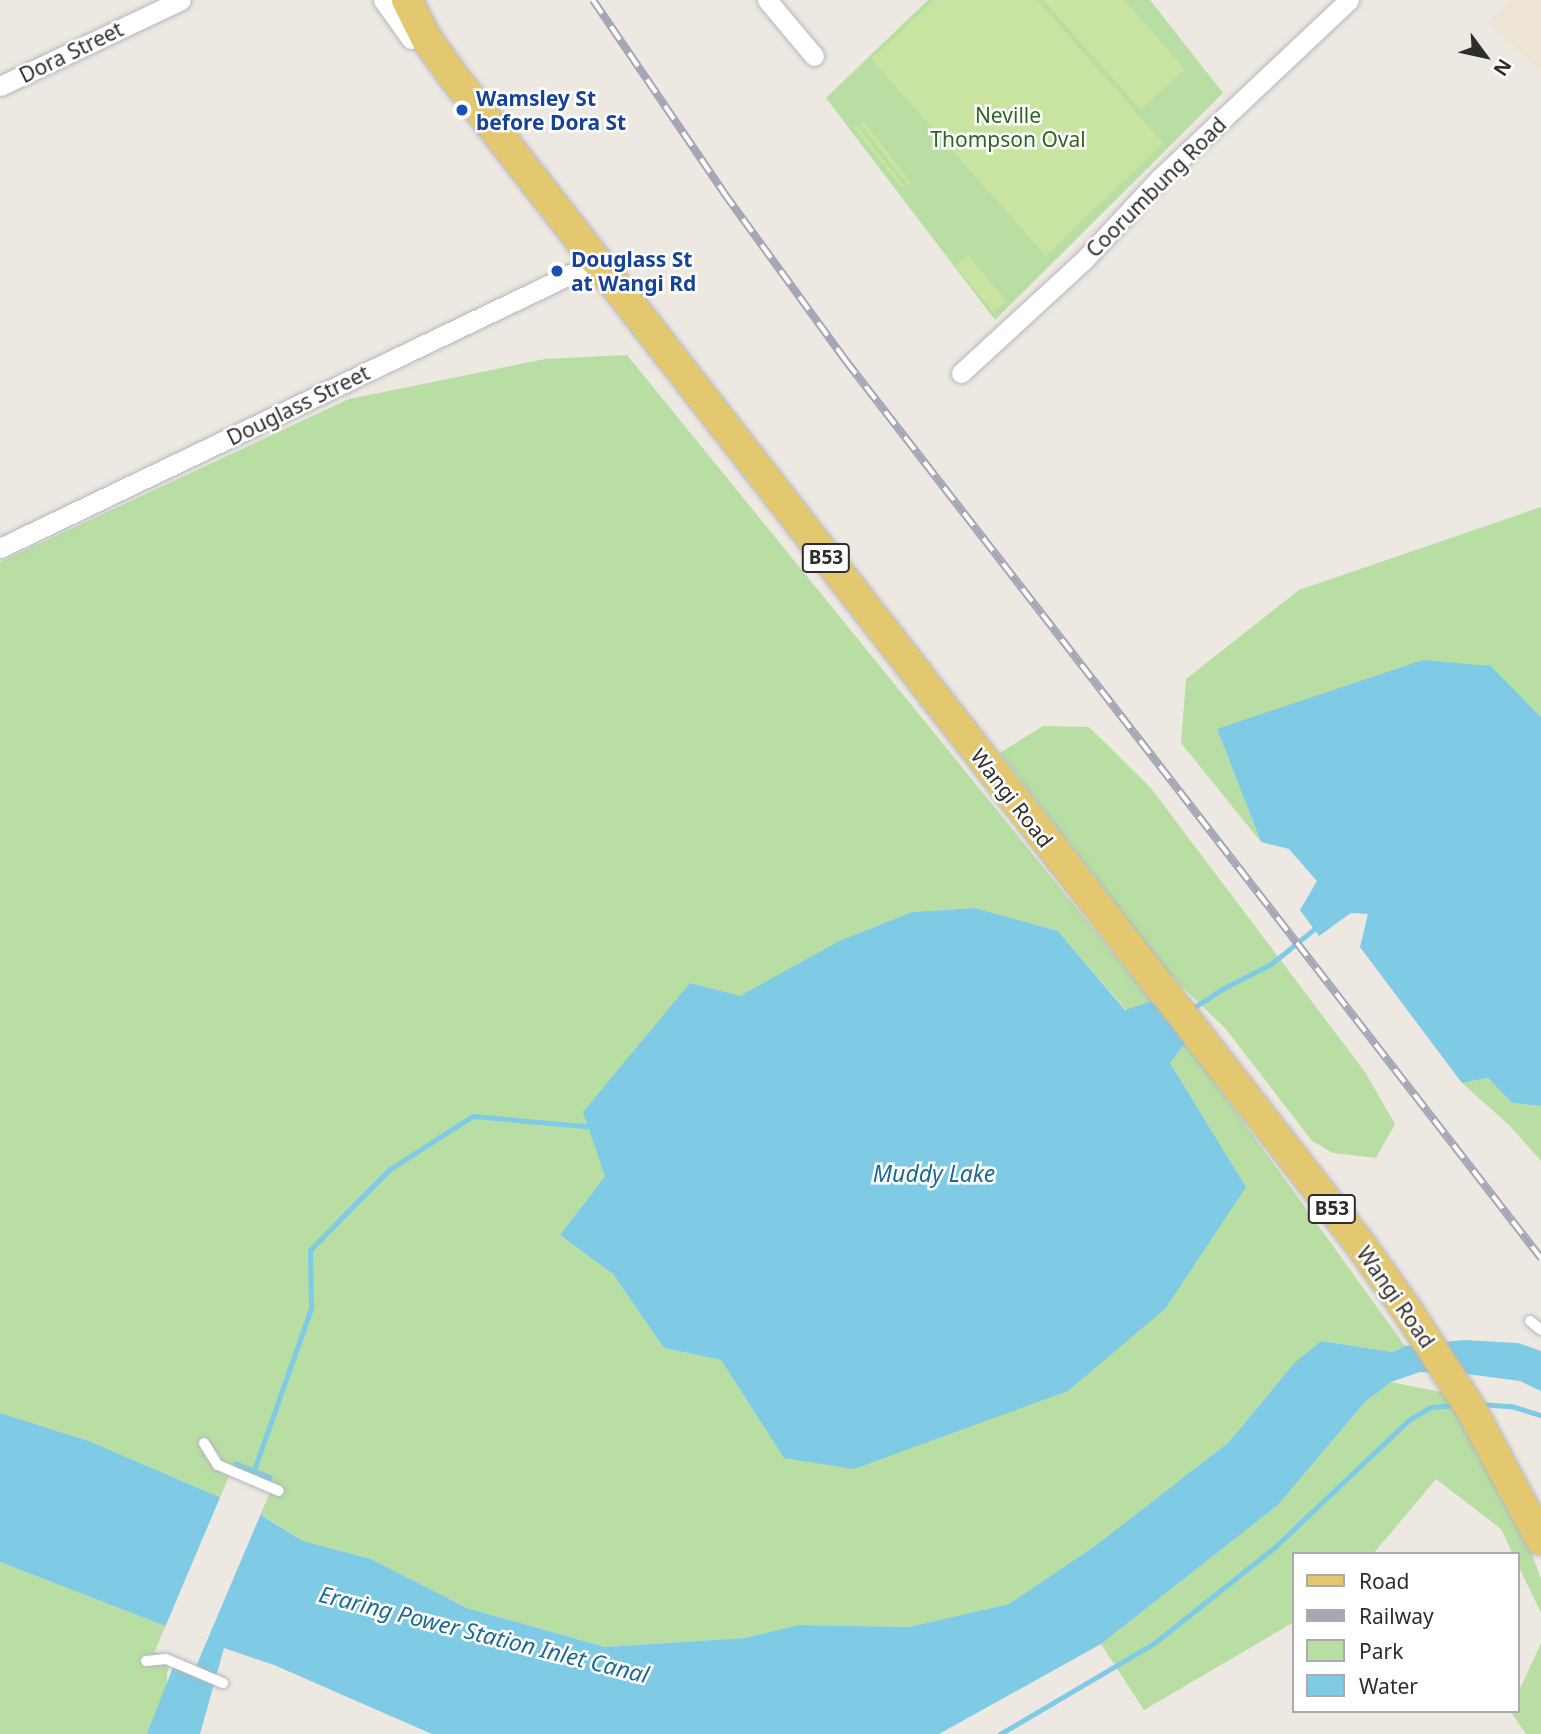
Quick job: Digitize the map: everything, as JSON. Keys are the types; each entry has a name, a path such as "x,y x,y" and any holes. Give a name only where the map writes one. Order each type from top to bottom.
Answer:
{"main road":[{"name":"B53","path":"407,0 426,38 453,76"},
{"name":"B53","path":"420,0 453,76"},
{"name":"Wangi Road","path":"453,76 1409,1312 1472,1410 1541,1540"}],"street":[{"name":"Dora Street","path":"0,86 181,0"},
{"path":"383,0 411,39"},
{"path":"767,0 814,55"},
{"name":"Coorumbung Road","path":"961,373 1073,270 1159,179 1349,0"},
{"name":"Douglass Street","path":"0,548 596,262"}],"lane":[{"path":"1530,1321 1541,1330"},
{"path":"204,1443 218,1465 279,1491"},
{"path":"146,1661 166,1659 223,1683"}],"shaded area":[{"path":"1510,0 1541,0 1541,70 1488,23"}],"green space":[{"name":"Neville Thompson Oval","path":"928,0 1150,0 1223,93 995,320 826,98"},
{"path":"935,0 1037,0 1163,143 1046,256 871,59"},
{"path":"1043,0 1124,0 1185,69 1141,110"},
{"path":"863,121 911,182 908,185 860,123"},
{"path":"857,126 905,187 902,188 854,128"},
{"path":"968,255 1007,301 994,312 955,266"},
{"path":"627,355 1152,1001 1126,1010 1058,931 975,908 912,912 839,941 740,997 690,983 605,1176 560,1235 613,1274 664,1348 721,1360 784,1458 1246,1187 1170,1063 1186,1042 1405,1346 1393,1352 1321,1341 1295,1362 1229,1442 1095,1546 1009,1604 909,1627 799,1625 744,1638 605,1647 467,1608 371,1559 303,1541 267,1518 89,1441 0,1413 0,562 349,399 545,359"},
{"path":"1541,507 1541,717 1491,666 1217,729 1261,842 1181,743 1186,679 1299,590"},
{"path":"1043,726 1089,727 1150,787 1365,1072 1395,1124 1376,1158 1333,1153 1312,1141 1225,1028 1169,974 1000,753"},
{"path":"1488,1078 1512,1103 1541,1106 1541,1161 1510,1126 1462,1083"},
{"path":"1391,1382 1446,1393 1516,1509 1541,1579 1541,1613 1520,1569 1520,1552 1512,1552 1501,1529 1436,1479 1375,1552 1292,1552 1292,1623 1144,1710 1101,1644 1278,1505 1365,1402"},
{"path":"0,1562 181,1632 167,1673 168,1711 148,1734 0,1734"},
{"path":"1541,1643 1541,1734 1526,1734 1511,1713 1520,1713 1520,1689"}],"water":[{"path":"1423,660 1491,666 1541,717 1541,1106 1512,1103 1488,1078 1462,1083 1360,947 1368,914 1351,913 1319,936 1300,910 1317,881 1289,849 1261,842 1217,729"},
{"name":"Muddy Lake","path":"975,908 1058,931 1125,1010 1152,1001 1186,1042 1170,1063 1246,1187 1165,1309 1068,1391 854,1469 784,1458 721,1360 664,1348 613,1274 560,1235 605,1176 583,1112 690,983 740,996 839,941 912,912"},
{"name":"Eraring Power Station Inlet Canal","path":"1464,1340 1518,1343 1541,1351 1541,1391 1520,1381 1467,1374 1420,1372 1391,1382 1365,1402 1278,1505 1101,1644 939,1734 432,1734 274,1665 224,1648 200,1734 147,1734 186,1634 0,1562 0,1413 89,1441 226,1500 235,1461 273,1476 261,1515 303,1541 371,1559 467,1608 605,1647 744,1638 799,1625 909,1627 1009,1604 1095,1546 1229,1442 1295,1362 1321,1341 1393,1352 1405,1346"}],"pier":[{"path":"230,1474 271,1491 195,1669 155,1652"}],"waterway":[{"path":"1190,1010 1222,989 1271,964 1319,925"},
{"path":"253,1473 311,1308 310,1250 390,1169 473,1116 595,1127"},
{"path":"1479,1404 1511,1406 1541,1415"},
{"path":"1000,1734 1153,1644 1276,1546 1410,1419 1431,1407 1455,1405"}],"railway":[{"path":"593,0 724,193 846,361 1541,1258"}],"place":[{"name":"Wamsley St before Dora St","path":"462,110"},
{"name":"Douglass St at Wangi Rd","path":"557,271"}]}
